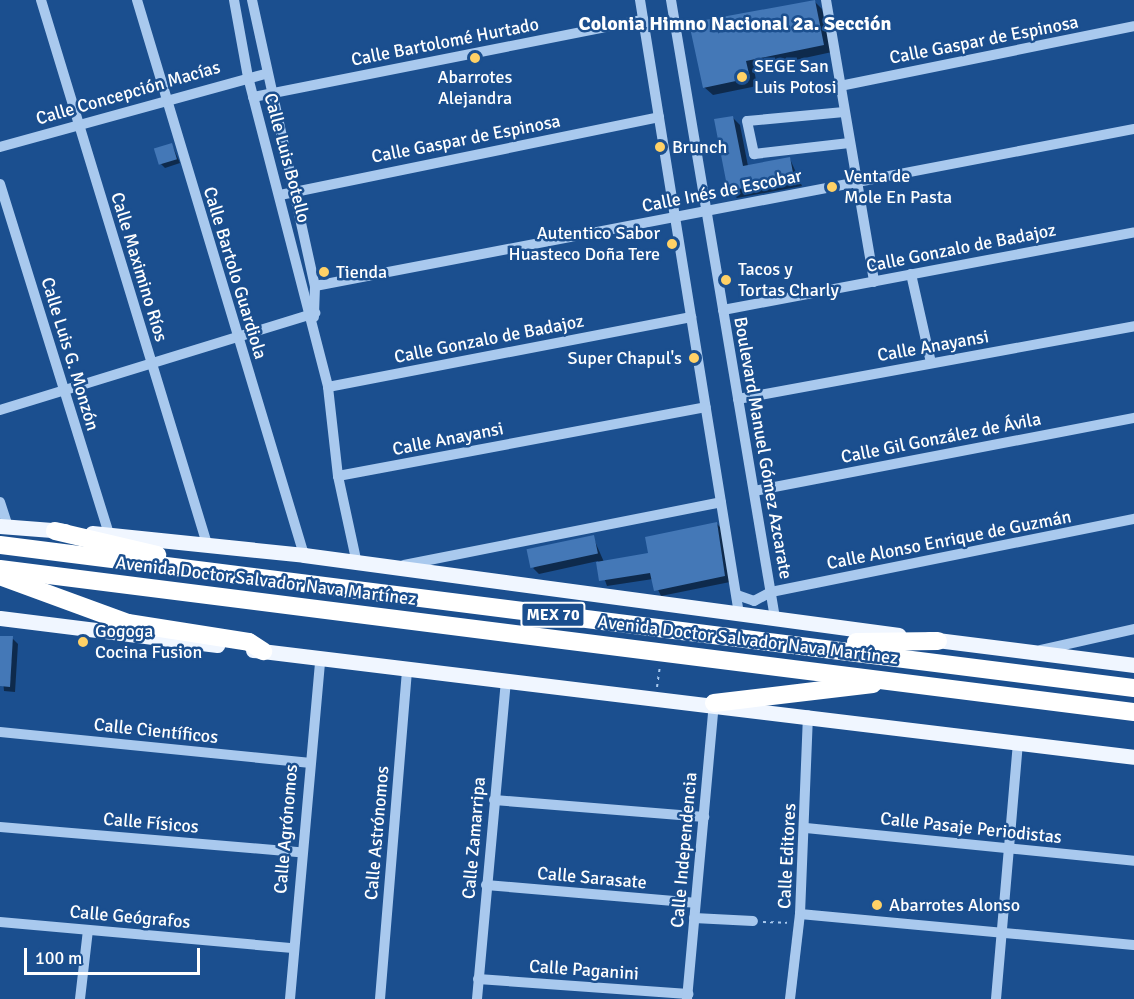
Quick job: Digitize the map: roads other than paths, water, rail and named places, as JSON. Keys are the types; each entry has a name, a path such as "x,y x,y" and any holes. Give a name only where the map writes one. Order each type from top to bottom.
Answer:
{"highway":[{"path":"54,531 198,570"},
{"name":"Avenida Doctor Salvador Nava Martínez","path":"0,545 1134,688"},
{"name":"Avenida Doctor Salvador Nava Martínez","path":"0,569 901,680 1134,712"},
{"path":"0,576 128,623 249,642 263,651"},
{"path":"722,636 938,641"},
{"path":"714,703 901,680"}],"main road":[{"name":"Avenida Doctor Salvador Nava Martínez","path":"4,526 304,555 357,564 1134,665"},
{"path":"0,618 263,651 320,661 506,679 714,703 1134,757"}],"street":[{"name":"Calle Maximino Ríos","path":"41,0 207,544"},
{"name":"Calle Bartolo Guardiola","path":"137,0 304,555"},
{"name":"Calle Luis Botello","path":"234,0 248,77 313,317 328,387 338,476 357,564"},
{"name":"Calle Luis Botello","path":"252,0 265,74 295,191 315,286 313,317"},
{"path":"640,0 739,614"},
{"name":"Boulevard Manuel Gómez Azcarate","path":"671,0 775,618"},
{"path":"826,0 874,282"},
{"name":"Calle Bartolomé Hurtado","path":"253,97 643,20"},
{"name":"Calle Gaspar de Espinosa","path":"840,86 1134,26"},
{"name":"Calle Concepción Macías","path":"0,147 165,97 265,74"},
{"path":"844,112 747,121 754,154 849,143"},
{"name":"Calle Gaspar de Espinosa","path":"280,195 659,117"},
{"name":"Calle Inés de Escobar","path":"315,286 1134,129"},
{"name":"Calle Luis G. Monzón","path":"0,184 109,535"},
{"name":"Calle Gonzalo de Badajoz","path":"723,310 1134,232"},
{"path":"911,274 931,363"},
{"path":"0,410 237,336 313,317"},
{"name":"Calle Gonzalo de Badajoz","path":"328,387 691,317"},
{"name":"Calle Anayansi","path":"738,399 1134,326"},
{"name":"Calle Anayansi","path":"338,476 706,407"},
{"name":"Calle Gil González de Ávila","path":"754,491 1134,418"},
{"path":"0,502 4,526"},
{"path":"390,568 721,502"},
{"name":"Calle Alonso Enrique de Guzmán","path":"737,596 754,601 771,592 1134,519"},
{"path":"1031,652 1134,628"},
{"name":"Calle Agrónomos","path":"290,999 300,852 320,661"},
{"name":"Calle Astrónomos","path":"380,999 407,670"},
{"name":"Calle Zamarripa","path":"477,999 506,679"},
{"name":"Calle Independencia","path":"688,996 694,903 714,703"},
{"name":"Calle Editores","path":"790,999 800,919 806,828 808,715"},
{"name":"Calle Científicos","path":"0,732 308,763"},
{"path":"996,999 1012,848 1018,743"},
{"path":"494,800 704,817"},
{"name":"Calle Físicos","path":"0,827 300,852"},
{"name":"Calle Pasaje Periodistas","path":"806,828 1134,861"},
{"name":"Calle Sarasate","path":"486,885 694,903"},
{"path":"694,918 753,921"},
{"path":"800,919 1002,937 1134,945"},
{"name":"Calle Geógrafos","path":"0,922 293,948"},
{"path":"80,999 88,930"},
{"name":"Calle Paganini","path":"478,979 688,996"}],"place":[{"name":"Abarrotes Alejandra","path":"475,58"},
{"name":"SEGE San Luis Potosi","path":"742,77"},
{"name":"Brunch","path":"660,147"},
{"name":"Venta de Mole En Pasta","path":"832,187"},
{"name":"Autentico Sabor Huasteco Doña Tere","path":"672,244"},
{"name":"Tienda","path":"324,272"},
{"name":"Tacos y Tortas Charly","path":"726,280"},
{"name":"Super Chapul's","path":"694,358"},
{"name":"Gogoga Cocina Fusion","path":"83,642"},
{"name":"Abarrotes Alonso","path":"877,905"}],"district":[{"name":"Colonia Himno Nacional 2a. Sección","path":"735,23"}]}
